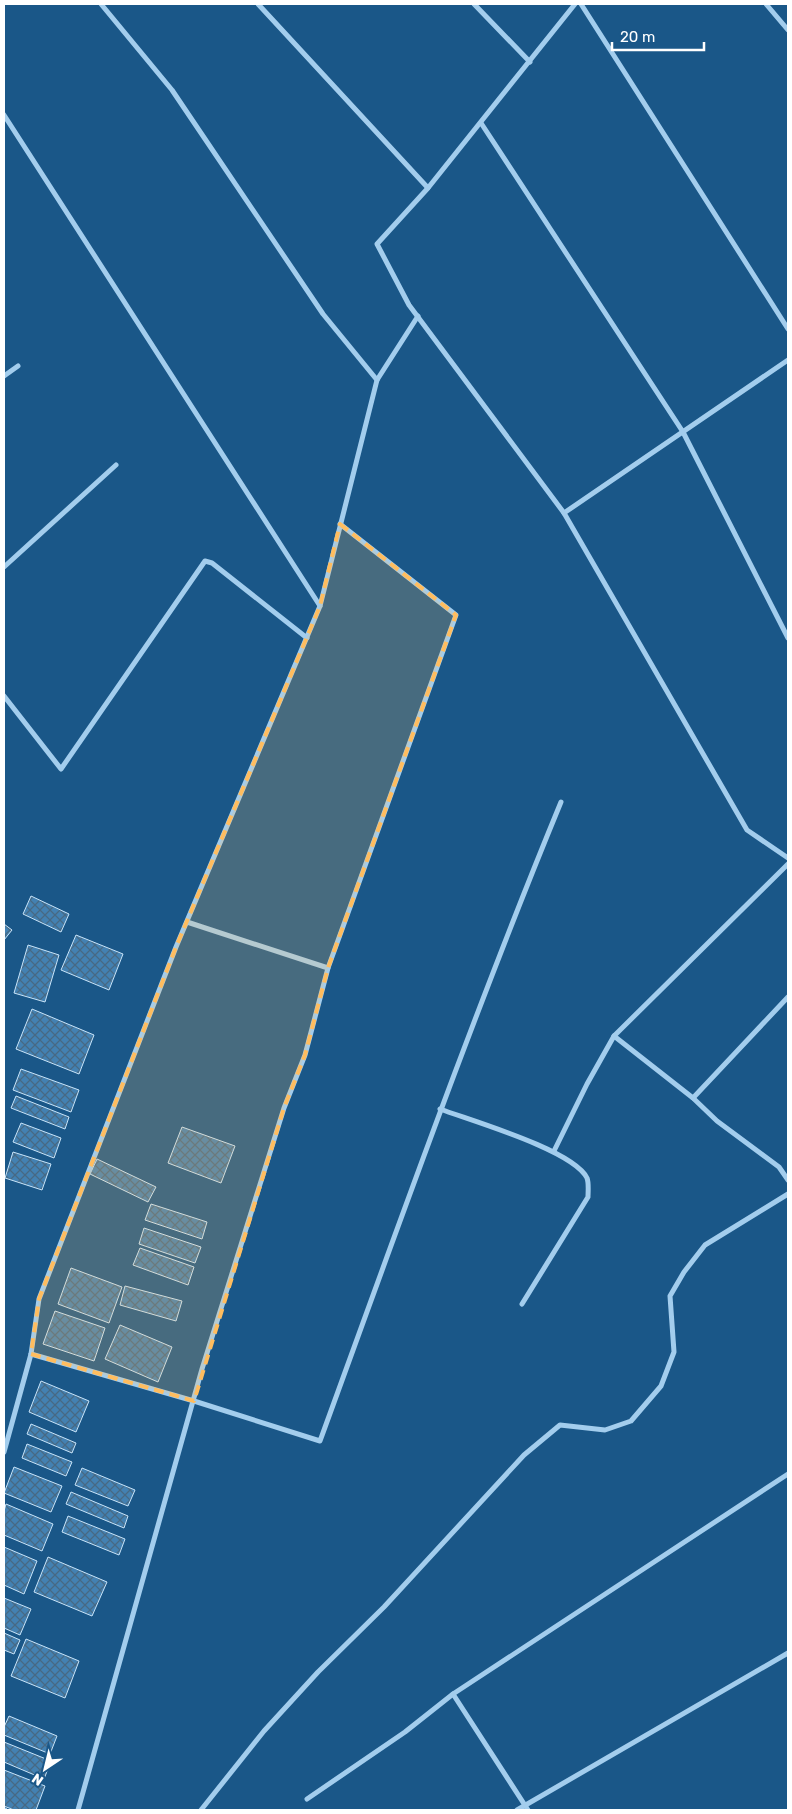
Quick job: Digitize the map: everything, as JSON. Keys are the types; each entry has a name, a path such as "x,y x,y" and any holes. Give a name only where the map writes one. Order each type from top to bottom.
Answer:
{"street":[{"path":"101,4 172,90 323,314 377,380"},
{"path":"258,4 428,188"},
{"path":"474,4 530,62"},
{"path":"575,4 428,188 377,244 409,305 564,513 748,830 788,858"},
{"path":"580,4 788,329"},
{"path":"766,4 788,30"},
{"path":"4,115 320,606"},
{"path":"481,123 684,432 788,638"},
{"path":"4,1452 31,1354 39,1300 187,922 320,606 377,380 418,316"},
{"path":"564,513 788,360"},
{"path":"4,376 18,366"},
{"path":"4,568 116,465"},
{"path":"78,1810 194,1401 281,1118 305,1055 328,968 456,614 340,524"},
{"path":"4,696 61,769 205,561 212,563 307,638"},
{"path":"31,1354 194,1401 320,1441 440,1110 517,908 562,802"},
{"path":"554,1151 587,1084 614,1036 788,864"},
{"path":"187,922 328,968"},
{"path":"693,1098 788,997"},
{"path":"614,1036 693,1098 717,1121 779,1167 788,1180"},
{"path":"440,1110 554,1151 576,1164 588,1179 588,1197 522,1304"},
{"path":"200,1810 264,1732 312,1678 384,1607 524,1455 560,1425 604,1430 631,1421 661,1386 674,1352 670,1296 684,1272 705,1246 788,1194"},
{"path":"307,1799 404,1732 453,1694 788,1474"},
{"path":"517,1810 526,1808 788,1653"},
{"path":"453,1694 526,1808"}],"highlighted area":[{"path":"340,524 456,615 328,968 305,1055 284,1108 194,1401 31,1354 39,1299 176,947 320,606"}],"building":[{"path":"31,896 69,914 61,932 23,914"},
{"path":"4,924 12,930 4,940"},
{"path":"76,935 123,954 109,990 61,970"},
{"path":"28,945 59,955 45,1002 14,993"},
{"path":"32,1009 94,1035 79,1074 16,1049"},
{"path":"21,1069 79,1090 71,1112 13,1090"},
{"path":"16,1096 69,1117 65,1129 11,1108"},
{"path":"21,1123 61,1138 54,1158 13,1142"},
{"path":"182,1127 235,1146 221,1183 168,1163"},
{"path":"13,1152 51,1164 42,1190 5,1178"},
{"path":"97,1159 156,1187 148,1202 90,1174"},
{"path":"151,1204 207,1222 202,1239 145,1220"},
{"path":"144,1228 201,1247 195,1263 139,1244"},
{"path":"140,1248 194,1267 188,1285 133,1265"},
{"path":"71,1268 122,1287 109,1323 58,1304"},
{"path":"125,1286 182,1301 176,1321 120,1305"},
{"path":"55,1311 105,1328 94,1361 43,1344"},
{"path":"120,1325 172,1347 158,1382 105,1359"},
{"path":"41,1381 89,1401 76,1432 29,1412"},
{"path":"31,1424 76,1443 72,1453 27,1434"},
{"path":"27,1444 72,1462 66,1476 22,1458"},
{"path":"14,1467 62,1486 51,1512 4,1493"},
{"path":"82,1468 135,1490 128,1506 75,1485"},
{"path":"71,1492 128,1516 124,1528 66,1504"},
{"path":"6,1504 53,1524 42,1551 4,1535 4,1511"},
{"path":"68,1516 125,1539 119,1555 62,1532"},
{"path":"4,1547 37,1561 24,1594 4,1585"},
{"path":"48,1557 107,1582 92,1616 34,1592"},
{"path":"4,1598 31,1609 20,1635 4,1628"},
{"path":"4,1633 20,1640 14,1654 4,1650"},
{"path":"26,1639 79,1661 65,1698 11,1676"},
{"path":"9,1716 57,1736 50,1754 4,1735 4,1727"},
{"path":"4,1742 51,1761 44,1779 4,1762"},
{"path":"4,1770 45,1786 36,1810 14,1810 4,1806"}]}
